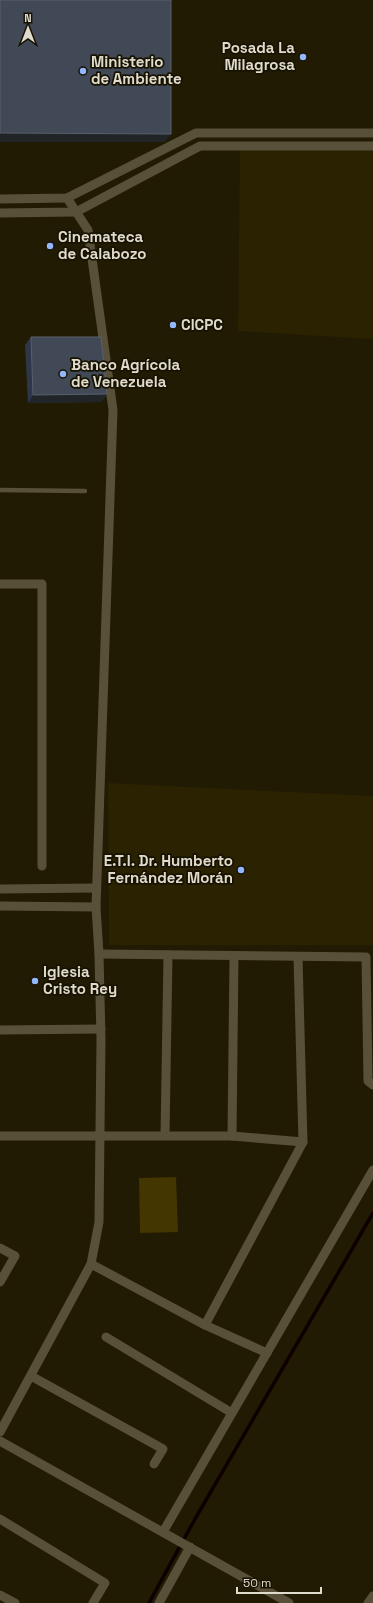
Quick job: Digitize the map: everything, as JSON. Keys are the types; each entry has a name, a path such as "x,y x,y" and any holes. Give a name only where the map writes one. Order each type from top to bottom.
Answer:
{"street":[{"path":"0,199 67,198 196,133 373,133"},
{"path":"0,213 76,212 200,146 373,146"},
{"path":"0,1432 91,1264 99,1222 101,1029 96,888 114,410 88,230 67,198"},
{"path":"0,584 42,584 42,866"},
{"path":"0,889 96,888"},
{"path":"0,906 96,907"},
{"path":"99,954 366,957 368,1081 373,1085"},
{"path":"165,1135 168,955"},
{"path":"232,1136 234,956"},
{"path":"205,1325 303,1142 298,957"},
{"path":"0,1030 101,1029"},
{"path":"0,1136 232,1136 303,1142"},
{"path":"163,1532 373,1170"},
{"path":"0,1248 15,1256 0,1282"},
{"path":"91,1264 205,1325 267,1353"},
{"path":"106,1337 232,1413"},
{"path":"31,1376 163,1449 154,1464"},
{"path":"0,1441 289,1603"},
{"path":"0,1519 105,1583 94,1603"},
{"path":"159,1603 190,1547"},
{"path":"0,1595 15,1603"},
{"path":"368,1603 373,1596"}],"lane":[{"path":"0,490 85,491"}],"shaded area":[{"path":"240,149 373,150 373,339 238,331"},
{"name":"E.T.I. Dr. Humberto Fernández Morán","path":"108,783 373,796 373,945 109,945"},
{"path":"176,1177 178,1232 140,1233 139,1178"}],"building":[{"name":"Ministerio de Ambiente","path":"0,0 171,0 171,134 0,133"},
{"name":"Banco Agrícola de Venezuela","path":"31,337 101,337 107,394 33,395"}],"waterway":[{"path":"149,1603 195,1519 373,1213"}],"place":[{"name":"Posada La Milagrosa","path":"303,57"},
{"name":"Ministerio de Ambiente","path":"83,71"},
{"name":"Cinemateca de Calabozo","path":"50,246"},
{"name":"CICPC","path":"173,325"},
{"name":"Banco Agrícola de Venezuela","path":"63,374"},
{"name":"E.T.I. Dr. Humberto Fernández Morán","path":"241,870"},
{"name":"Iglesia Cristo Rey","path":"35,981"}]}
